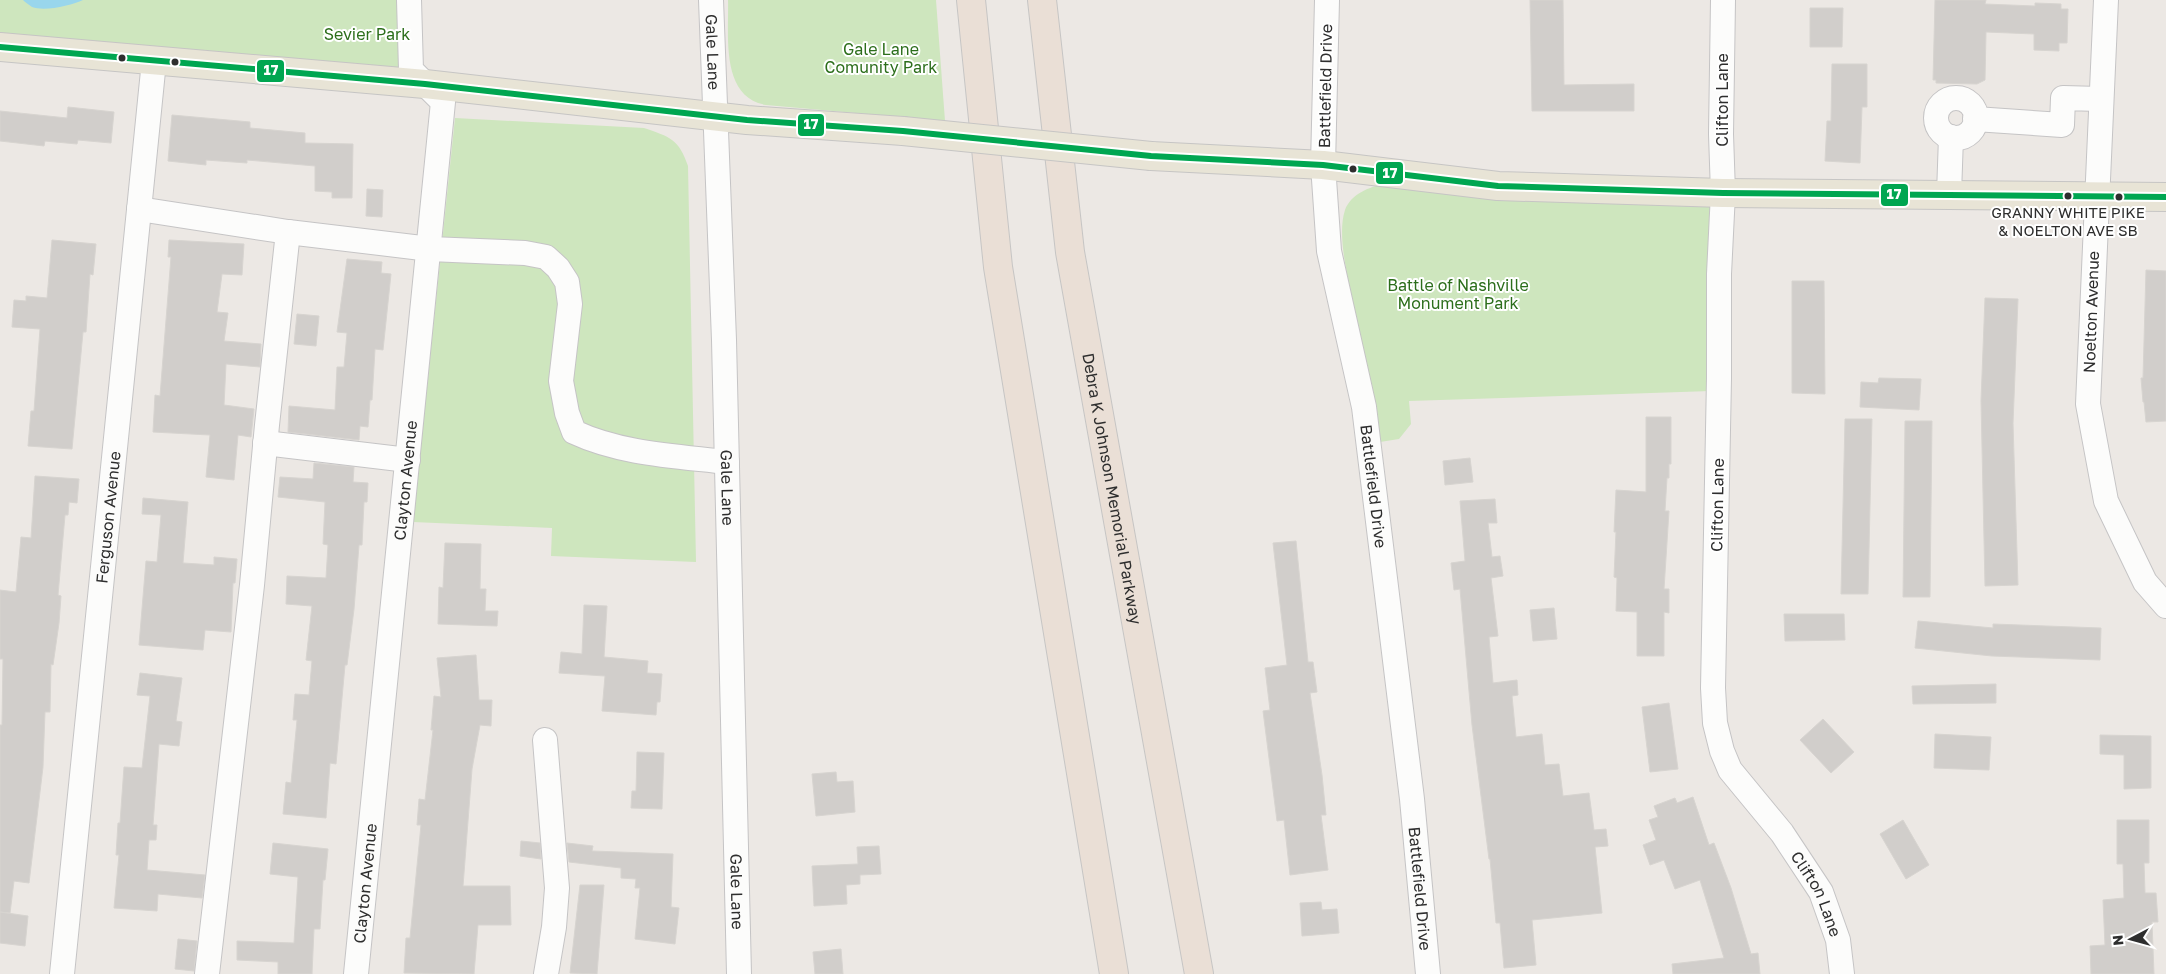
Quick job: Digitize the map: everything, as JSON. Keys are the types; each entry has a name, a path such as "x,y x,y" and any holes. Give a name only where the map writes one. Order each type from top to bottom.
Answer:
{"highway":[{"path":"971,0 998,267 1114,974"},
{"name":"Debra K Johnson Memorial Parkway","path":"1042,0 1070,252 1199,974"}],"main road":[{"path":"0,46 154,62 425,84 747,120 903,131 1151,156 1323,165 1498,186 1723,193 2166,197"}],"street":[{"name":"Clayton Avenue","path":"356,974 430,249 443,102 411,70 409,0"},
{"name":"Gale Lane","path":"711,0 724,340 739,974"},
{"name":"Battlefield Drive","path":"1327,0 1323,165 1329,250 1364,407 1412,799 1428,974"},
{"name":"Clifton Lane","path":"1723,0 1721,134 1723,193 1713,688 1715,723 1722,751 1730,770 1782,834 1822,892 1838,940 1842,974"},
{"name":"Noelton Avenue","path":"2106,0 2100,99 2088,404 2106,501 2145,582 2166,606"},
{"name":"Ferguson Avenue","path":"62,974 154,62"},
{"path":"1954,98 1965,101 1973,110 1975,119 1973,127 1967,134 1958,138 1951,137 1942,132 1936,122 1938,109 1944,102 1954,98"},
{"path":"1975,119 2062,125 2063,98 2100,99"},
{"path":"1950,194 1951,137"},
{"path":"139,209 288,232 430,249 525,253 546,257 558,268 567,282 570,304 561,381 567,413 574,432 592,440 631,450 727,462"},
{"path":"207,974 252,586 265,443 288,232"},
{"path":"265,443 408,460"},
{"path":"545,740 557,888 554,928 546,974"}],"green space":[{"name":"Sevier Park","path":"0,0 401,0 403,71 0,34"},
{"name":"Gale Lane Comunity Park","path":"728,0 936,0 945,121 766,105 751,100 741,90 734,78 730,63"},
{"path":"455,118 644,128 672,140 677,144 685,157 688,166 696,562 551,556 552,528 413,522"},
{"name":"Battle of Nashville Monument Park","path":"1384,184 1714,201 1711,391 1409,401 1411,424 1399,439 1380,442 1347,275 1342,234 1345,210 1348,204 1367,189"}],"water":[{"path":"23,0 83,0 65,6 44,9 32,7"}],"building":[{"path":"1530,0 1563,0 1564,85 1634,84 1634,111 1532,111"},
{"path":"1935,0 1986,0 1985,4 2035,6 2035,3 2061,4 2061,9 2068,9 2067,43 2059,43 2059,51 2034,50 2034,34 1986,32 1985,80 1977,84 1936,83 1936,80 1933,80"},
{"path":"1810,8 1843,8 1842,47 1810,47"},
{"path":"1832,64 1867,64 1867,107 1862,107 1860,163 1825,161 1827,121 1831,121"},
{"path":"68,107 114,112 111,143 78,140 77,144 45,141 44,146 0,141 0,111 67,118"},
{"path":"172,115 250,122 250,128 305,133 305,143 353,144 352,198 332,198 332,192 315,191 315,166 247,160 247,163 206,160 206,165 168,161"},
{"path":"367,189 383,190 382,217 366,216"},
{"path":"52,240 96,244 93,275 90,274 86,332 83,332 72,449 28,446 31,411 34,411 40,329 12,327 14,300 26,301 26,296 47,298"},
{"path":"169,240 244,244 242,275 222,274 217,312 228,313 224,341 261,344 260,367 226,364 224,405 254,409 251,437 238,435 234,480 206,477 210,435 153,432 155,395 160,396 171,257 168,257"},
{"path":"347,259 382,262 381,273 391,274 383,350 375,349 372,400 370,400 368,427 360,426 359,440 288,432 289,406 335,410 337,367 344,367 347,333 337,332"},
{"path":"2146,270 2166,271 2166,421 2146,422 2143,402 2141,378 2143,378"},
{"path":"1792,281 1824,281 1825,394 1792,393"},
{"path":"1985,298 2018,299 2013,423 2018,585 1985,586 1981,401"},
{"path":"297,314 319,316 316,346 294,344"},
{"path":"1879,378 1921,379 1919,410 1860,407 1861,382 1878,383"},
{"path":"1646,417 1671,417 1671,464 1669,464 1669,478 1667,478 1665,511 1669,511 1664,589 1669,589 1669,613 1664,612 1664,656 1637,656 1637,612 1616,611 1617,578 1614,577 1616,532 1614,532 1616,490 1646,492"},
{"path":"1845,419 1872,419 1868,594 1841,594"},
{"path":"1905,421 1932,421 1930,597 1903,597"},
{"path":"1470,458 1473,482 1445,485 1443,461"},
{"path":"314,463 354,467 353,482 368,483 367,502 364,502 362,545 359,545 347,665 345,665 336,764 330,763 326,818 283,814 286,782 291,783 297,720 293,720 295,694 309,695 312,661 306,660 312,606 286,604 287,576 326,578 328,545 323,544 325,502 278,497 280,477 313,479"},
{"path":"35,476 79,479 77,503 69,502 68,515 65,515 58,595 61,596 59,623 53,665 51,664 50,712 45,712 43,767 29,883 14,881 10,913 0,912 0,725 2,725 3,659 0,659 0,590 16,592 21,537 31,538"},
{"path":"143,498 188,502 183,563 214,565 214,557 237,559 235,583 233,583 231,632 205,630 203,650 139,645 146,561 157,562 161,515 142,514"},
{"path":"1495,499 1497,523 1488,523 1492,557 1500,556 1503,576 1491,578 1498,636 1489,637 1493,683 1517,680 1518,695 1512,696 1516,737 1542,734 1545,765 1559,764 1563,796 1589,793 1594,830 1606,829 1608,846 1595,847 1602,913 1532,920 1536,965 1504,968 1500,923 1496,923 1490,859 1472,725 1460,589 1454,590 1451,563 1465,561 1460,501"},
{"path":"1296,541 1308,662 1313,662 1317,692 1310,693 1322,775 1326,815 1321,815 1328,870 1290,875 1284,820 1277,821 1263,711 1270,710 1265,668 1287,665 1273,543"},
{"path":"445,543 481,544 480,589 486,589 485,611 498,611 497,626 438,624 439,587 443,588"},
{"path":"584,605 607,606 604,657 648,661 647,673 662,674 660,702 657,702 656,715 602,711 605,676 559,673 561,652 582,654"},
{"path":"1554,608 1557,639 1533,641 1530,610"},
{"path":"1784,614 1844,614 1845,640 1785,641"},
{"path":"1918,621 1993,628 1993,624 2101,628 2100,660 1992,656 1915,648"},
{"path":"476,655 479,700 492,700 491,726 480,725 472,769 463,886 510,886 511,925 478,925 474,974 404,973 406,938 410,938 421,825 417,825 419,799 425,800 433,730 431,730 434,696 441,697 437,658"},
{"path":"140,673 182,678 176,721 182,722 179,746 159,744 153,825 157,825 156,840 149,840 147,870 205,875 202,898 158,894 157,911 114,908 119,855 116,855 118,823 120,823 124,767 142,768 150,696 137,695"},
{"path":"1996,684 1996,703 1913,704 1912,686"},
{"path":"1669,703 1678,769 1650,772 1642,707"},
{"path":"1823,719 1854,752 1831,773 1800,740"},
{"path":"1935,734 1991,737 1989,770 1934,768"},
{"path":"2100,735 2151,736 2151,788 2124,789 2124,755 2100,754"},
{"path":"637,752 664,753 662,809 631,808 632,791 636,791"},
{"path":"836,772 837,782 853,781 855,812 816,816 812,774"},
{"path":"1693,797 1709,845 1714,843 1731,888 1751,954 1758,953 1760,974 1673,974 1672,964 1724,958 1700,880 1675,889 1664,860 1650,865 1643,845 1656,840 1649,820 1658,817 1654,806 1675,798 1677,803"},
{"path":"1903,820 1929,865 1906,879 1880,834"},
{"path":"2117,820 2149,820 2149,863 2144,863 2145,893 2156,893 2158,922 2152,922 2154,974 2091,974 2090,946 2105,945 2103,900 2124,898 2123,864 2117,864"},
{"path":"521,841 540,843 541,859 520,856"},
{"path":"273,843 328,849 325,880 323,880 320,929 314,929 312,974 278,974 278,962 237,960 237,941 294,943 298,877 270,874"},
{"path":"567,843 593,846 592,851 673,854 671,907 679,908 675,944 635,939 640,888 635,888 636,879 621,878 621,868 569,862"},
{"path":"879,846 881,874 860,875 860,884 846,885 847,904 814,906 812,866 858,864 857,847"},
{"path":"580,885 604,885 597,974 570,973"},
{"path":"1321,902 1322,910 1337,909 1339,933 1302,936 1300,903"},
{"path":"0,912 28,916 25,946 0,943"},
{"path":"178,939 197,941 194,971 175,969"},
{"path":"841,949 843,974 815,974 813,952"}],"transit line":[{"name":"17","path":"0,47 425,84 747,120 903,131 1151,156 1323,165 1498,186 1723,193 2166,197"}],"place":[{"name":"GRANNY WHITE PIKE & NOELTON AVE SB","path":"2068,196"}]}
